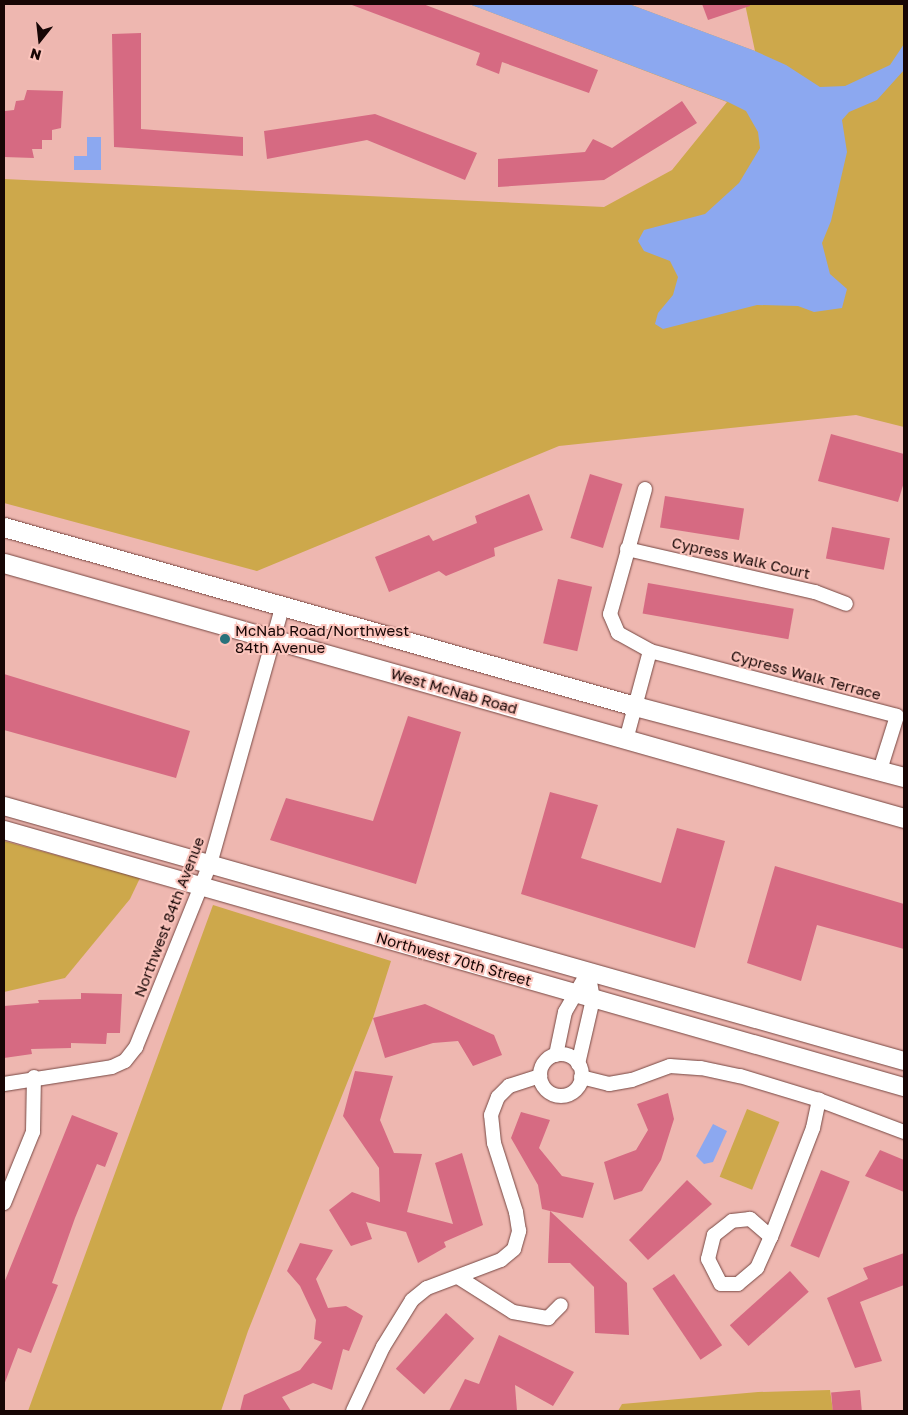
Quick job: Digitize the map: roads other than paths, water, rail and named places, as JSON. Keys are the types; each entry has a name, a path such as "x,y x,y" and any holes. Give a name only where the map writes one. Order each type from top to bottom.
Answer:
{"main road":[{"path":"4,528 283,605 635,706 904,777"},
{"name":"West McNab Road","path":"4,563 274,637 626,740 904,818"}],"street":[{"name":"Cypress Walk Terrace","path":"645,489 610,614 618,633 650,651 897,716 880,770"},
{"name":"Cypress Walk Court","path":"627,548 815,592 846,604"},
{"name":"Northwest 84th Avenue","path":"4,1084 34,1077 112,1067 125,1060 136,1047 210,864 283,605"},
{"path":"626,740 650,651"},
{"name":"Northwest 70th Street","path":"4,806 904,1061"},
{"name":"Northwest 70th Street","path":"4,830 904,1087"},
{"path":"434,953 441,930"},
{"path":"556,1055 565,1012 588,972"},
{"path":"588,972 593,999 580,1071 571,1093 558,1095 545,1089 540,1076 544,1062 556,1055 568,1056 580,1071 609,1084 632,1080 670,1066 700,1068 740,1076 819,1100 904,1132"},
{"path":"820,1063 827,1039"},
{"path":"353,1411 383,1347 412,1300 427,1288 501,1260 514,1249 519,1231 516,1212 494,1144 491,1114 498,1097 509,1086 540,1076"},
{"path":"4,1203 33,1132 34,1077"},
{"path":"771,1237 750,1219 732,1221 714,1235 708,1259 720,1284 738,1284 757,1268 771,1237 813,1128 819,1100"},
{"path":"458,1277 513,1312 548,1318 561,1305"}],"water":[{"path":"469,4 629,4 755,51 786,65 820,87 845,86 890,65 904,44 904,70 877,100 849,112 842,120 847,152 831,221 822,243 830,274 847,289 842,308 814,312 798,306 757,305 663,329 655,324 658,313 673,295 678,277 670,261 644,251 638,241 644,230 705,214 739,183 760,148 758,132 746,111 728,102"},
{"path":"87,137 101,137 101,170 74,170 74,156 87,156"},
{"path":"713,1124 727,1131 713,1162 704,1164 696,1156"}],"place":[{"name":"McNab Road/Northwest 84th Avenue","path":"225,639"}]}
